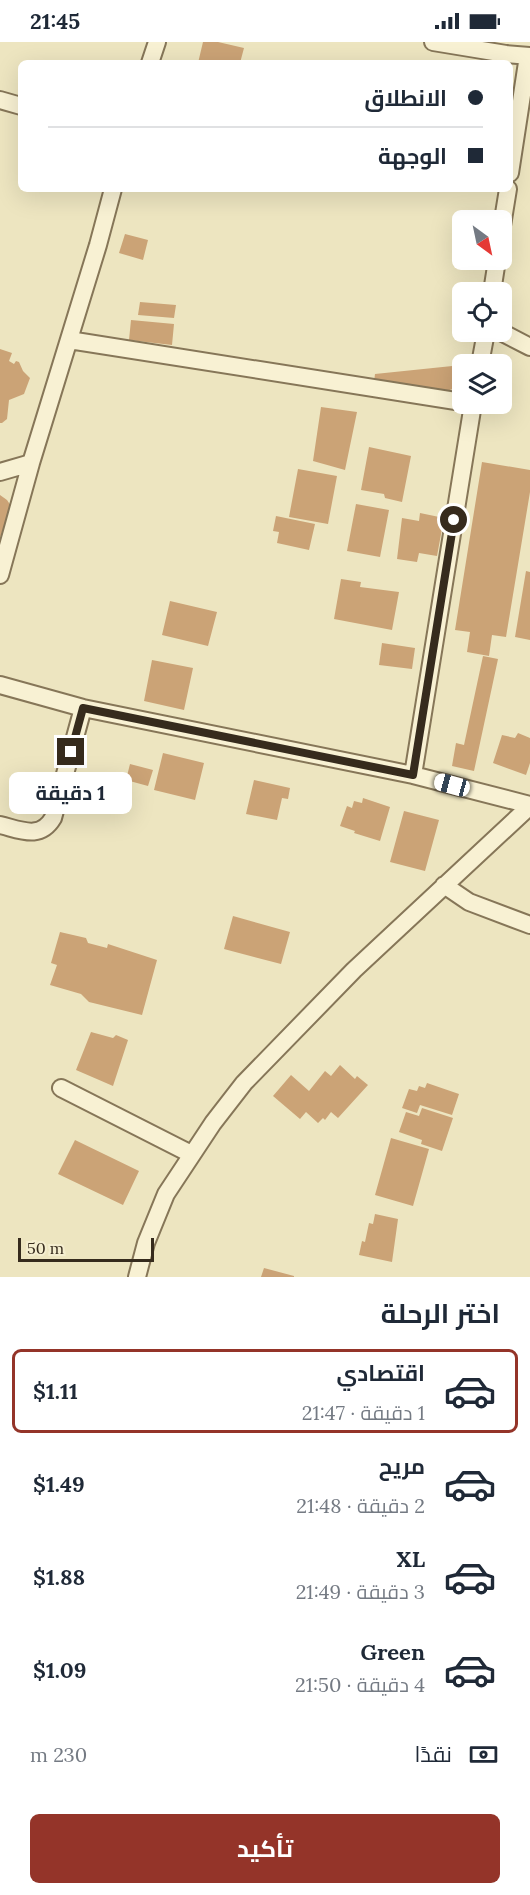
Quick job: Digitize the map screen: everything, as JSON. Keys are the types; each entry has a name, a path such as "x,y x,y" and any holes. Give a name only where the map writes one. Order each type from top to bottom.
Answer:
{"street":[{"path":"151,60 157,42"},
{"path":"434,42 506,48 529,56 513,155"},
{"path":"0,100 18,105"},
{"path":"0,575 112,192"},
{"path":"505,210 508,192"},
{"path":"512,337 530,346"},
{"path":"69,340 452,400"},
{"path":"413,775 470,414"},
{"path":"0,472 31,463"},
{"path":"0,685 83,708 413,775 530,805"},
{"path":"0,825 34,833 49,826 83,708"},
{"path":"137,1277 146,1244 166,1194 213,1122 244,1083 354,970 530,805"},
{"path":"444,885 469,902 530,925"},
{"path":"61,1088 191,1154"}],"building":[{"path":"203,42 218,42 244,48 241,60 199,60"},
{"path":"125,234 148,240 143,260 119,253"},
{"path":"140,302 176,305 174,318 138,315"},
{"path":"131,320 174,324 172,345 129,340"},
{"path":"0,349 12,353 9,361 14,364 16,361 19,362 23,371 30,378 24,394 9,400 7,419 2,423 0,423"},
{"path":"452,366 452,389 446,391 374,382 375,374"},
{"path":"321,407 357,412 345,470 313,461"},
{"path":"369,447 411,456 402,502 385,498 384,494 361,490"},
{"path":"482,462 530,470 530,492 506,637 492,635 489,656 467,652 470,632 455,630"},
{"path":"298,469 337,476 328,524 289,517"},
{"path":"0,495 11,506 0,538"},
{"path":"356,504 389,510 380,557 347,551"},
{"path":"420,513 444,518 437,556 419,553 417,562 397,559 402,518 419,521"},
{"path":"276,516 315,524 309,550 277,543 279,532 273,531"},
{"path":"526,571 530,572 530,640 515,637"},
{"path":"341,579 361,582 360,587 399,592 392,630 334,619"},
{"path":"170,601 217,612 208,646 162,635"},
{"path":"382,643 415,648 412,669 379,665"},
{"path":"483,656 498,659 474,771 452,766 456,743 464,745"},
{"path":"152,660 193,668 184,710 144,701"},
{"path":"518,733 530,738 530,763 526,775 493,763 502,735 515,738"},
{"path":"163,753 204,763 195,800 154,790"},
{"path":"130,764 153,770 148,786 126,780"},
{"path":"254,780 290,788 288,799 282,798 277,820 246,814"},
{"path":"363,798 390,807 380,841 340,826 347,806 352,808 354,801 362,803"},
{"path":"404,811 439,820 425,871 390,862"},
{"path":"233,916 290,932 281,964 224,949"},
{"path":"60,932 86,938 88,943 107,948 108,944 157,960 142,1015 89,1002 81,994 50,985 57,965 51,963"},
{"path":"91,1032 113,1038 116,1035 128,1040 113,1086 76,1070"},
{"path":"340,1065 355,1079 357,1076 368,1085 338,1118 331,1112 325,1120 323,1118 318,1123 306,1112 300,1119 273,1096 291,1075 309,1091 325,1071 331,1076"},
{"path":"427,1083 459,1094 452,1115 420,1105 417,1113 402,1108 409,1089 417,1091 419,1086 425,1088"},
{"path":"422,1108 453,1118 442,1151 421,1144 422,1140 399,1132 406,1112 419,1116"},
{"path":"391,1138 429,1149 413,1206 375,1195"},
{"path":"75,1140 139,1171 123,1205 58,1174"},
{"path":"375,1214 398,1219 392,1262 359,1255 362,1241 365,1242 369,1223 373,1224"},
{"path":"264,1268 294,1276 294,1277 261,1277"}],"route":[{"path":"71,752 83,708 413,775 454,520"}]}
